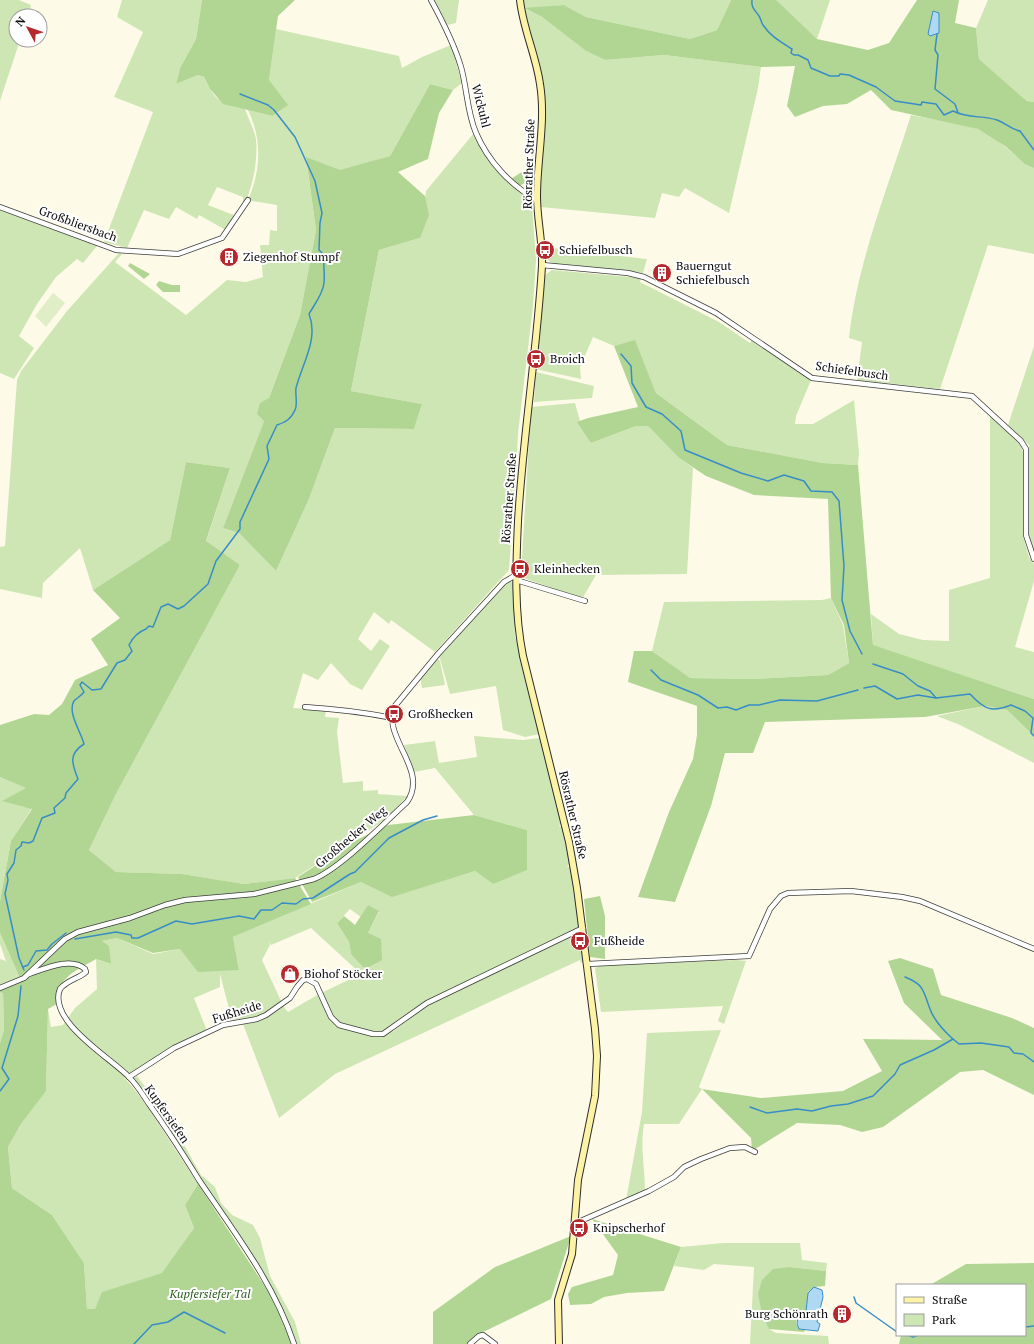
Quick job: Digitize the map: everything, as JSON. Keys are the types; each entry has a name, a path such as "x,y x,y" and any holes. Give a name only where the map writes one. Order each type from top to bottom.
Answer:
{"street":[{"name":"Wickuhl","path":"431,0 453,44 465,81 476,132 505,177 522,191 537,200"},
{"name":"Rösrather Straße","path":"520,0 538,73 541,93 541,146 537,200 542,265 521,472 516,600 519,636 564,820 583,928 595,1029 596,1076 592,1116 578,1180 576,1224 572,1254 559,1297 559,1344"},
{"name":"Großbliersbach","path":"0,207 116,250 178,254 222,238 248,200"},
{"name":"Schiefelbusch","path":"542,265 644,277 716,313 812,378 972,396 1022,441 1026,450 1026,535 1034,559"},
{"path":"305,707 338,709 353,713 359,711 393,718 394,707 438,654 504,582 518,579 585,601"},
{"name":"Großhecker Weg","path":"0,988 19,980 28,974 65,939 78,932 123,920 165,905 185,900 254,894 321,876 359,846 412,796 412,774 395,731 393,718"},
{"path":"588,964 749,956 770,910 781,896 788,893 851,891 902,896 920,901 1034,949"},
{"name":"Fußheide","path":"129,1077 174,1048 223,1025 257,1019 266,1015 290,998 303,980 307,979 316,984 331,1017 339,1025 374,1034 383,1034 427,1003 583,928"},
{"name":"Kupfersiefen","path":"28,974 63,964 83,967 86,972 64,985 59,992 64,1014 78,1033 129,1077 177,1145 249,1253 288,1325 294,1344"},
{"path":"576,1224 649,1191 674,1177 684,1167 698,1160 730,1148 745,1147 755,1152"},
{"path":"470,1344 481,1335 495,1344"}],"green space":[{"path":"0,0 19,0 31,5 30,8 8,8 8,48 17,48 0,101"},
{"path":"122,0 202,0 196,39 180,68 176,84 198,75 204,77 211,91 219,100 229,105 245,109 256,139 254,174 250,191 243,207 243,197 217,187 208,205 236,216 226,229 199,215 197,219 176,207 169,219 144,210 127,248 104,242 153,112 114,97 143,32 117,17"},
{"path":"202,0 295,0 278,16 269,80 288,105 272,116 223,104 210,89 204,77 198,75 176,84 180,68 196,39"},
{"path":"434,0 459,0 456,23 447,25"},
{"path":"524,0 731,0 717,30 690,39 586,17 564,5 525,9 542,17 586,51 605,60 664,55 761,67 758,88 729,213 685,188 679,197 662,193 655,218 541,207 544,96 541,71 524,8"},
{"path":"731,0 776,0 817,39 868,50 889,43 917,0 959,0 955,23 976,28 979,59 1027,101 1034,102 1034,168 1025,164 1005,146 978,129 891,110 871,90 847,104 823,106 795,117 787,106 795,66 761,67 664,55 605,60 586,51 542,17 524,8 564,5 586,17 690,39 717,30"},
{"path":"776,0 830,0 817,39 777,3"},
{"path":"988,0 1034,0 1034,102 1027,101 979,59 976,28"},
{"path":"276,29 399,56 402,68 422,57 451,45 462,83 453,90 430,84 390,156 340,171 306,158 316,230 300,315 269,398 264,421 223,528 239,533 276,571 309,499 335,428 414,429 422,404 351,391 379,250 420,238 426,191 474,133 497,170 532,205 536,260 533,306 517,453 511,456 517,458 509,570 435,652 391,620 389,624 374,612 358,639 371,651 380,639 390,646 362,690 350,684 331,663 318,680 303,673 293,708 326,710 325,717 339,718 337,732 343,783 363,781 363,791 378,790 378,794 407,796 386,819 295,878 244,884 182,874 116,872 89,850 116,794 240,565 206,542 230,468 186,462 170,540 93,590 80,548 43,583 42,598 0,589 0,547 5,546 17,380 21,371 67,311 119,253 122,254 115,262 186,315 227,280 246,282 263,277 260,245 269,245 270,230 277,231 277,205 252,201 249,198 258,165 258,143 253,121 248,110 272,116 269,80"},
{"path":"430,84 453,90 439,113 428,159 398,172 425,196 429,215 420,238 379,250 351,391 422,404 414,429 335,428 309,499 276,571 239,533 223,528 264,421 257,414 260,403 269,398 300,315 316,230 306,157 340,170 390,156"},
{"path":"911,115 978,129 993,137 1020,159 1034,168 1034,254 988,245 940,389 857,380 862,342 849,338 853,310 866,253"},
{"path":"538,161 535,178 519,186 511,179"},
{"path":"0,210 57,229 97,246 83,263 77,259 56,277 37,304 19,336 34,348 14,379 0,373"},
{"path":"545,247 647,259 643,273 556,265 550,262 547,258"},
{"path":"130,263 150,274 144,279 128,266"},
{"path":"552,270 641,278 640,282 719,322 750,343 752,340 811,380 796,416 795,424 813,424 854,400 859,453 858,465 823,463 727,445 656,393 635,341 614,346 593,337 580,367 581,379 535,369 545,275"},
{"path":"159,281 172,285 180,285 180,292 163,292 156,285"},
{"path":"53,293 65,303 46,327 35,316"},
{"path":"635,340 656,393 727,445 823,463 858,465 873,645 1034,699 1034,736 1007,710 985,706 925,717 765,722 753,753 725,753 711,806 675,902 638,897 669,812 693,759 697,735 697,706 628,682 634,651 652,651 690,678 753,679 828,675 849,663 844,625 831,598 828,499 754,495 706,476 679,458 648,426 636,426 591,443 577,422 588,418 638,407 614,346"},
{"path":"1034,346 1034,553 1029,534 1029,445 1008,425"},
{"path":"536,372 594,386 592,398 534,402"},
{"path":"575,403 580,421 591,443 636,426 648,426 679,458 693,468 687,574 596,575 582,599 524,578 521,574 531,407"},
{"path":"990,415 1020,444 1023,452 1023,536 1029,557 1034,564 1034,581 1015,647 1034,652 1034,699 873,646 871,614 899,634 923,640 949,641 949,590 990,578"},
{"name":"Kupfersiefer Tal","path":"186,462 230,468 206,541 240,565 116,794 89,850 116,872 182,874 244,884 295,878 311,904 233,937 239,970 198,972 180,949 153,953 117,938 102,941 109,946 111,964 96,959 74,972 64,981 58,994 57,1004 48,1009 46,1091 21,1124 8,1147 12,1188 52,1215 84,1263 87,1309 95,1309 102,1292 162,1273 194,1228 185,1205 198,1184 268,1291 286,1326 291,1344 0,1344 0,1043 4,1030 3,993 0,992 0,990 21,977 19,976 0,933 0,901 11,841 32,809 2,801 26,788 0,777 0,725 34,714 49,715 62,704 75,680 108,665 91,639 120,618 93,590 170,540"},
{"path":"508,581 513,583 515,636 540,734 525,737 503,730 496,686 450,694 439,655 504,583"},
{"path":"831,598 843,625 849,663 828,675 753,679 689,678 652,651 664,602 822,600"},
{"path":"436,658 440,661 445,685 422,688 420,677"},
{"path":"985,706 1007,710 1034,736 1034,763 960,725 937,716"},
{"path":"474,736 523,740 539,738 542,740 562,824 559,825 560,827 563,827 570,863 567,867 571,867 579,926 576,930 426,1002 393,1027 380,1033 372,1033 342,1024 335,1020 321,993 361,974 311,928 271,945 269,942 270,945 262,960 282,1003 260,1017 232,1020 220,974 220,987 194,998 207,1031 131,1073 128,1073 124,1077 143,1100 198,1184 185,1205 194,1228 163,1273 103,1292 95,1309 87,1309 84,1263 52,1215 12,1188 8,1147 21,1124 46,1090 48,1009 51,1027 63,1025 75,1008 97,989 96,959 110,964 102,941 117,938 153,954 180,949 239,970 233,937 361,882 392,896 475,871 493,884 527,830 474,815 435,768 414,772 404,745 435,741 439,763 477,757","holes":["368,905 379,912 368,933 351,954 349,942 337,923 350,909 361,917"]},
{"path":"0,777 27,788 3,801 32,808 11,841 0,901"},
{"path":"474,815 527,830 527,870 493,884 475,871 392,897 361,882 312,902 298,877 350,843 388,825"},
{"path":"600,896 605,916 605,959 590,957 584,899"},
{"path":"368,905 379,911 368,933 381,939 382,960 365,969 351,954 349,942 337,923 344,916 355,925"},
{"path":"581,931 585,961 581,963 580,960 335,1074 279,1118 243,1024 261,1021 283,1006 288,1012 319,994 329,1017 335,1025 346,1030 380,1036 394,1031 420,1010 452,992"},
{"path":"0,933 19,976 21,977 0,987 0,959 6,961 0,944"},
{"path":"900,958 933,969 941,995 1012,1018 1034,1028 1034,1095 983,1070 960,1072 883,1127 862,1132 840,1125 797,1123 752,1151 751,1138 702,1089 761,1098 843,1091 882,1071 863,1039 942,1040 904,1003 888,961"},
{"path":"737,960 746,961 724,1024 718,1021 723,1006 601,1012 595,968 602,965"},
{"path":"0,992 3,992 4,1030 0,1043"},
{"path":"721,1030 699,1087 702,1089 679,1124 644,1124 643,1149 645,1191 626,1200 642,1112 647,1033"},
{"path":"137,1076 169,1118 201,1175 215,1187 221,1203 232,1215 253,1225 260,1238 270,1276 295,1322 301,1344 297,1344 277,1299 240,1237 199,1177 159,1114 133,1078"},
{"path":"592,1219 681,1247 664,1291 627,1293 604,1297 591,1304 570,1305 568,1294 572,1287 613,1275 618,1255"},
{"path":"571,1236 551,1299 479,1334 467,1344 433,1344 433,1312 495,1267"},
{"path":"723,1243 800,1243 802,1260 827,1263 826,1271 790,1267 769,1329 776,1333 828,1336 829,1344 750,1344 754,1267 714,1264 704,1270 674,1266 681,1247"},
{"path":"1034,1263 1034,1344 899,1344 901,1336 1026,1336 1026,1284 932,1284 966,1264"},
{"path":"790,1267 826,1271 825,1286 814,1287 808,1292 806,1310 797,1314 796,1324 799,1329 805,1330 804,1332 769,1329 762,1314 758,1294 762,1280 773,1269"}],"water":[{"path":"933,11 939,13 939,33 930,36 928,34"},
{"path":"814,1287 822,1290 823,1297 817,1322 820,1324 818,1331 799,1329 797,1324 798,1314 806,1311 808,1293"}],"waterway":[{"path":"752,0 753,7 766,29 792,49 791,53 808,60 811,68 830,76 839,76 840,74 849,75 876,87 895,101 921,105 922,102 936,104 944,115 953,111 965,115 997,120 1013,129 1020,131 1034,150"},
{"path":"937,34 935,50 938,55 935,89 955,104 958,113"},
{"path":"24,970 19,958 5,894 8,880 7,874 14,863 16,850 21,846 22,842 29,843 33,841 42,818 55,813 54,808 65,798 66,793 78,779 74,769 73,756 75,752 84,744 73,716 72,706 74,701 84,692 80,685 82,682 92,690 101,689 117,663 125,660 132,651 129,645 134,637 149,626 153,627 161,607 168,604 178,609 184,606 208,584 216,561 240,529 240,522 269,459 267,446 277,425 290,418 296,408 296,388 311,342 312,323 309,314 320,295 324,283 324,255 319,250 322,213 315,181 295,137 274,110 268,105 240,94"},
{"path":"621,354 631,366 632,383 646,407 662,414 681,431 685,450 741,473 768,481 784,475 804,481 811,491 832,492 839,501 844,566 842,600 850,631 862,654"},
{"path":"873,664 903,674 918,686 930,691 936,698 970,694 988,708 998,709 1011,705 1025,711 1033,718 1031,733 1034,736"},
{"path":"651,670 661,680 698,695 718,708 727,707 736,710 749,705 759,705 780,700 817,701 858,690"},
{"path":"864,688 875,686 897,699 918,695 936,698"},
{"path":"75,939 116,932 131,935 132,938 138,938 176,921 192,924 239,916 254,919 261,910 272,910 282,903 296,904 303,899 313,898 355,872 389,838 423,820 437,816"},
{"path":"23,967 28,965 36,951 47,950 66,933"},
{"path":"905,977 920,986 934,1017 953,1039"},
{"path":"0,1091 9,1079 2,1068 18,1016 21,986"},
{"path":"750,1107 767,1113 797,1109 812,1111 831,1106 848,1104 873,1096 895,1074 900,1065 934,1050 953,1039 959,1044 981,1043 1009,1047 1014,1053 1023,1054 1034,1062"},
{"path":"854,1297 856,1303 896,1331"},
{"path":"134,1344 152,1325 168,1322 184,1312 225,1333"},
{"path":"1026,1327 1034,1326"},
{"path":"910,1336 916,1336"}],"place":[{"name":"Schiefelbusch","path":"545,250"},
{"name":"Ziegenhof Stumpf","path":"229,257"},
{"name":"Bauerngut Schiefelbusch","path":"662,273"},
{"name":"Broich","path":"536,359"},
{"name":"Kleinhecken","path":"520,569"},
{"name":"Großhecken","path":"394,714"},
{"name":"Fußheide","path":"580,941"},
{"name":"Biohof Stöcker","path":"290,974"},
{"name":"Knipscherhof","path":"579,1228"},
{"name":"Burg Schönrath","path":"842,1314"}]}
